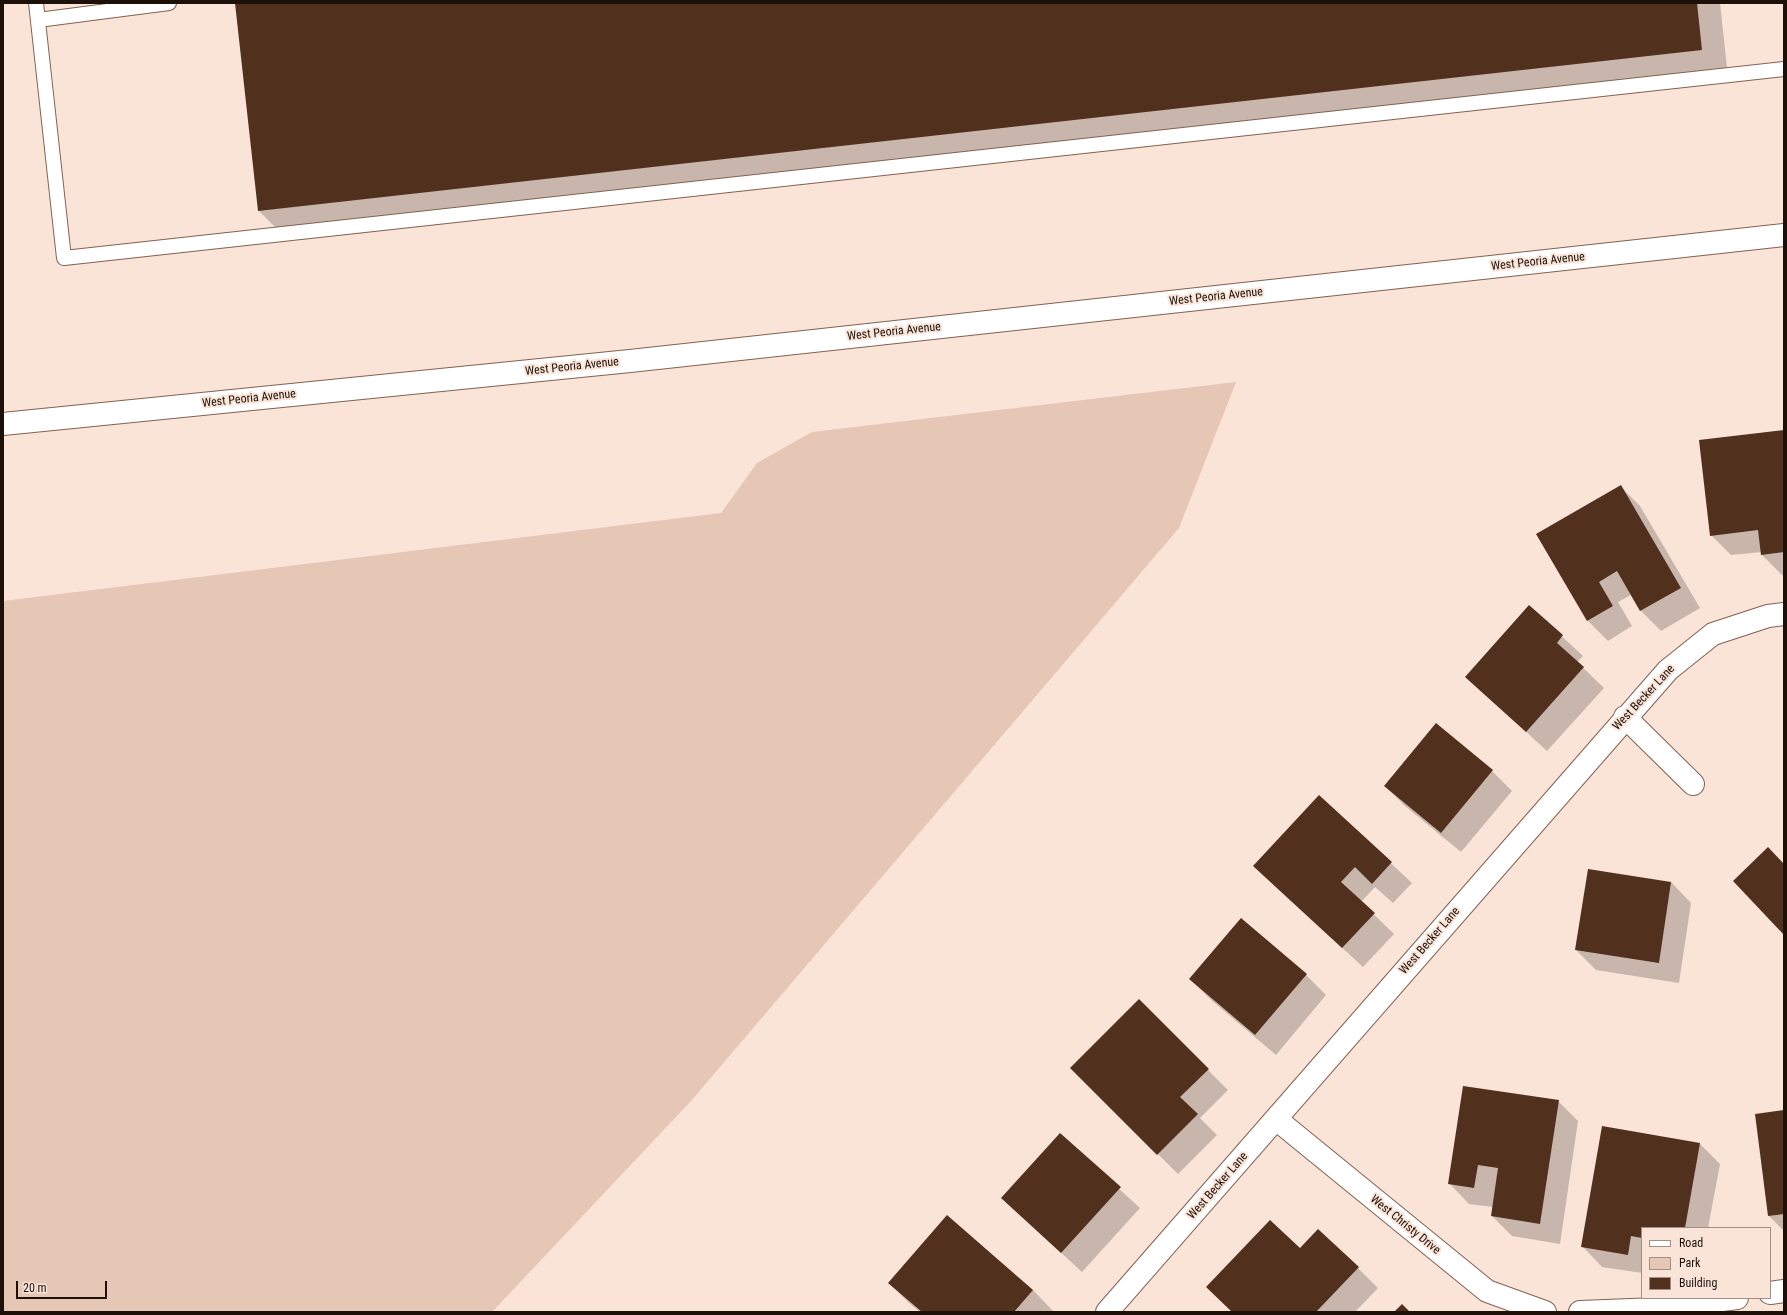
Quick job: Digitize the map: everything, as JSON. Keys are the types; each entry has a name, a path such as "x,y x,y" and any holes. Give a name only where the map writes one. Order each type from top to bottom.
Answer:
{"main road":[{"name":"West Peoria Avenue","path":"3,424 630,361 1784,235"},
{"name":"West Becker Lane","path":"1107,1312 1625,717 1668,670 1713,634 1768,616 1784,614"},
{"path":"1625,717 1693,784"},
{"name":"West Christy Drive","path":"1276,1119 1487,1291 1545,1312"},
{"path":"1771,1293 1784,1291"},
{"path":"1580,1312 1657,1309 1730,1299"}],"lane":[{"path":"36,3 64,258 1784,69"},
{"path":"38,20 169,3"}],"green space":[{"path":"1236,382 1179,528 691,1101 492,1312 3,1312 3,601 721,513 757,463 812,432"}],"building":[{"path":"235,3 1697,3 1702,50 258,211"},
{"path":"1784,430 1784,552 1761,555 1758,530 1710,536 1699,440"},
{"path":"1621,485 1681,588 1640,611 1617,571 1599,582 1613,606 1587,621 1536,534"},
{"path":"1529,605 1563,635 1557,643 1584,667 1526,732 1465,677"},
{"path":"1436,723 1493,770 1441,833 1384,786"},
{"path":"1319,795 1392,862 1372,884 1355,867 1341,882 1375,913 1342,948 1253,866"},
{"path":"1768,847 1784,864 1784,935 1733,881"},
{"path":"1588,869 1671,882 1659,963 1575,950"},
{"path":"1241,918 1307,974 1255,1035 1189,979"},
{"path":"1139,999 1209,1069 1180,1097 1198,1114 1157,1155 1070,1068"},
{"path":"1463,1086 1559,1100 1540,1224 1491,1216 1498,1168 1478,1165 1474,1188 1448,1184"},
{"path":"1784,1110 1784,1214 1768,1216 1755,1114"},
{"path":"1602,1126 1700,1143 1685,1227 1641,1227 1641,1238 1631,1236 1628,1255 1581,1247"},
{"path":"1060,1133 1121,1187 1061,1253 1001,1198"},
{"path":"947,1215 1033,1290 1014,1312 922,1312 888,1283"},
{"path":"1270,1220 1300,1248 1318,1229 1359,1267 1316,1312 1232,1312 1206,1287"},
{"path":"1402,1304 1410,1312 1394,1312"}]}
